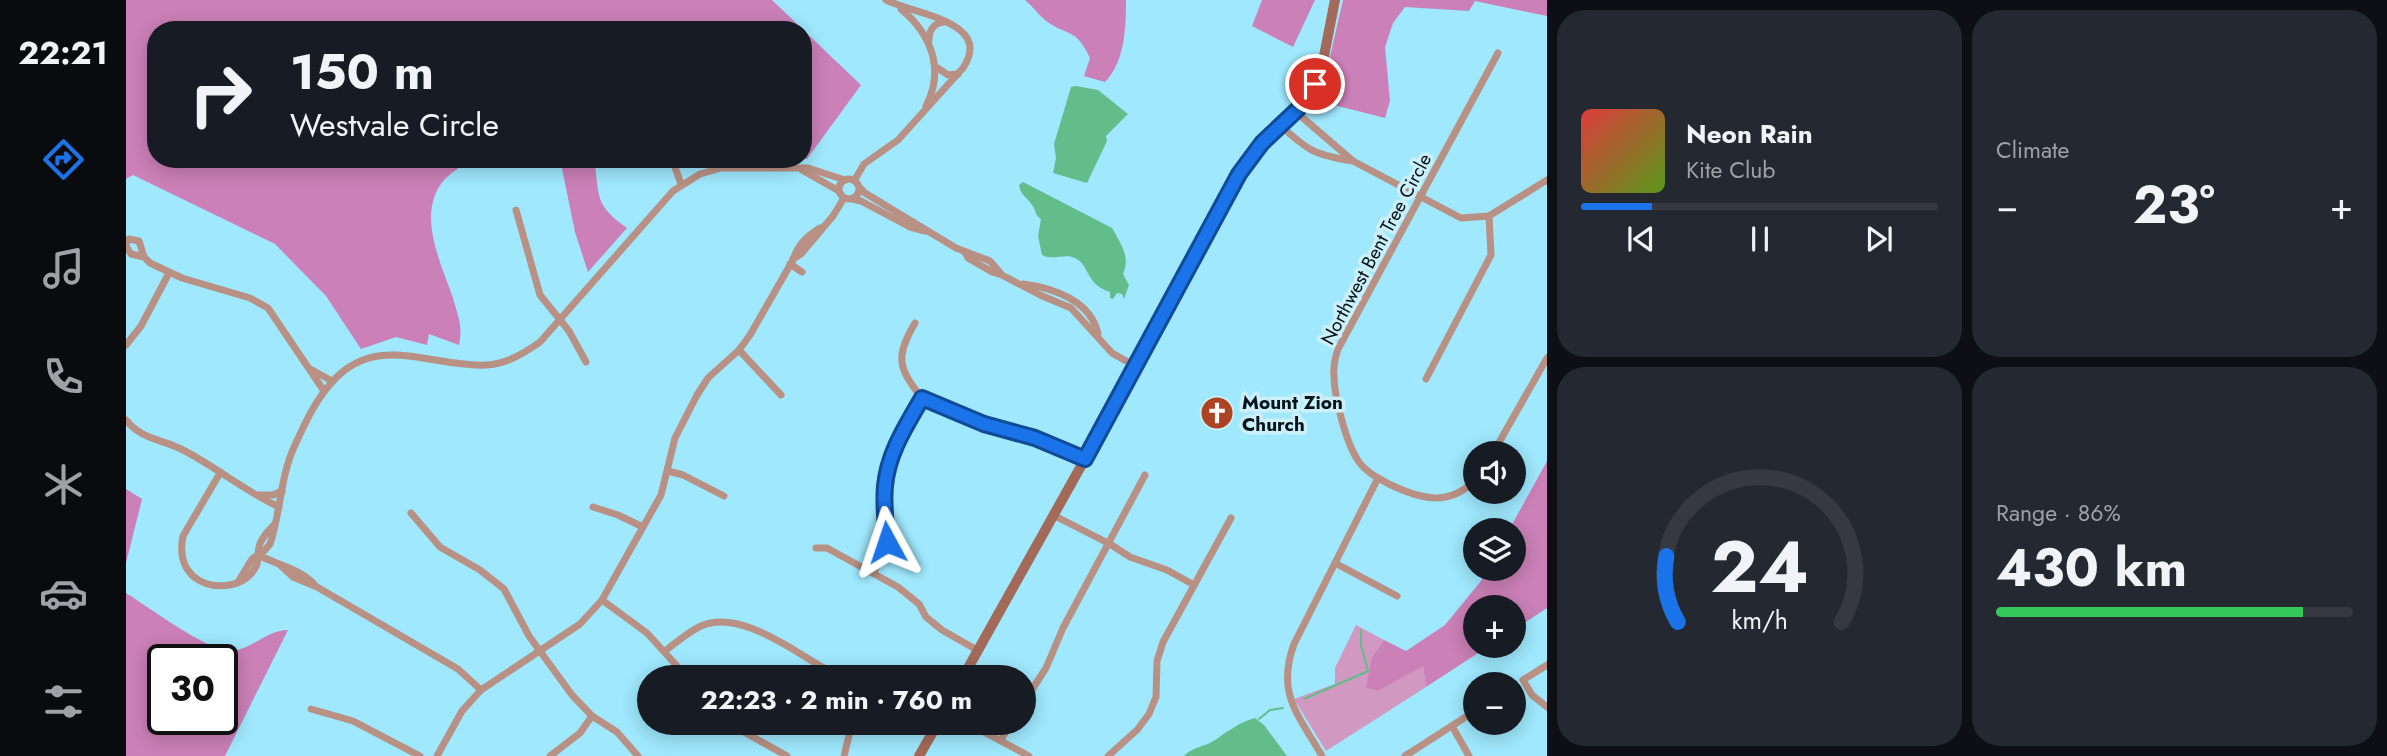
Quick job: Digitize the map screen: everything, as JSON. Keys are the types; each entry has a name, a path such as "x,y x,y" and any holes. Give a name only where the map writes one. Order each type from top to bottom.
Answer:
{"main road":[{"path":"969,665 1085,459 1248,159 1306,100 1319,75 1335,0"},
{"path":"919,756 931,735"}],"street":[{"path":"845,196 859,194 857,184 864,164 898,140 968,61 970,45 962,31 948,23 886,0"},
{"path":"898,6 914,20 929,41"},
{"path":"922,114 933,91 935,67 929,41 930,31 935,25 948,23"},
{"name":"Northwest Bent Tree Circle","path":"1463,488 1450,496 1426,499 1378,478 1362,466 1351,448 1334,379 1334,365 1338,349 1498,53"},
{"path":"935,67 948,75 958,74"},
{"path":"1296,111 1353,161 1461,218 1489,216 1547,180"},
{"path":"1280,125 1315,153 1353,161"},
{"path":"675,168 681,184"},
{"path":"220,473 186,528 181,553 190,572 202,582 221,586 247,578 255,569 258,555 270,544 289,458 324,391 332,381 358,363 390,354 489,365 524,353 540,342 666,199 681,184 700,174 721,168 815,169 857,184 865,193 919,223 926,231"},
{"path":"802,169 845,196 989,261 1002,275 1018,284 1035,285 1070,298 1091,315 1098,335 1112,353 1135,366"},
{"path":"845,180 840,184 845,196"},
{"path":"437,756 462,712 481,690 580,624 602,600 661,495 675,438 702,386 739,350 750,335 796,250 806,237 833,216 845,196"},
{"path":"516,210 537,288 544,302 569,331 586,362"},
{"path":"1426,379 1490,255 1489,216"},
{"path":"144,257 139,241 129,239 126,245 131,254 144,257 169,273 258,302 278,321 293,348 324,391"},
{"path":"791,262 802,272"},
{"path":"126,345 141,326 169,273"},
{"path":"915,323 902,351 902,362 905,376 922,398 984,424 1035,438 1085,459"},
{"path":"739,350 781,395"},
{"path":"1500,441 1547,358"},
{"path":"309,368 332,381"},
{"path":"874,572 887,542 884,507 887,472 898,441 922,398"},
{"path":"126,420 144,435 179,448 279,507"},
{"path":"668,471 683,475 724,496"},
{"path":"1036,683 1146,475"},
{"path":"1322,756 1291,703 1286,676 1287,662 1293,644 1378,478"},
{"path":"258,495 273,495 282,491"},
{"path":"593,508 618,515 643,527"},
{"path":"411,513 440,547 480,570 504,589 529,636 572,695 592,716 617,732 638,756"},
{"path":"1054,515 1130,557 1167,570 1194,585"},
{"path":"1108,756 1137,730 1149,714 1156,698 1157,661 1163,642 1231,518"},
{"path":"816,548 827,548 874,572 908,594 922,607 926,617 942,630 977,650"},
{"path":"258,555 458,669 481,690"},
{"path":"1335,563 1397,596"},
{"path":"602,600 647,633 677,665"},
{"path":"665,651 702,625 733,622 753,629 819,665"},
{"path":"1526,678 1547,665"},
{"path":"1526,685 1532,695 1547,707"},
{"path":"311,709 352,721 420,756"},
{"path":"550,756 580,733 592,716"},
{"path":"1405,756 1463,719"},
{"path":"1452,726 1469,756"},
{"path":"749,735 787,756"},
{"path":"844,756 849,735"},
{"path":"991,735 1029,756"},
{"path":"1001,740 1004,735"}],"shaded area":[{"path":"126,0 772,0 794,21 147,21 147,168 458,168 445,179 436,192 431,222 437,254 459,322 459,345 429,334 427,345 396,337 361,349 326,296 275,244 133,175 126,179"},
{"path":"1025,0 1126,0 1125,33 1120,54 1117,65 1105,82 1084,76 1090,58 1080,41 1045,20"},
{"path":"1262,0 1315,0 1293,47 1252,26"},
{"path":"1343,0 1547,0 1547,16 1475,1 1469,11 1405,7 1393,23 1385,47 1390,101 1385,118 1326,103 1318,92 1329,61"},
{"path":"812,38 861,85 812,152"},
{"path":"1071,87 1098,90 1128,114 1106,136 1107,141 1087,183 1053,173 1056,158 1054,144"},
{"path":"562,168 595,168 600,199 609,213 627,228 588,272 575,232"},
{"path":"1023,182 1112,228 1125,255 1123,274 1129,285 1124,299 1122,294 1117,293 1113,299 1110,298 1110,292 1096,284 1075,258 1042,255 1038,236 1041,219 1021,192 1019,185"},
{"path":"1547,461 1547,608 1526,622 1526,595 1470,595 1481,581 1526,581 1526,518 1516,518 1523,504 1526,504 1526,499"},
{"path":"126,489 142,499 126,563"},
{"path":"126,593 208,644 147,644 147,735 236,735 225,756 126,756"},
{"path":"1463,603 1463,658 1471,658 1426,687 1423,666 1378,691 1366,687 1372,657 1384,640 1406,651 1445,625"},
{"path":"1356,625 1384,640 1372,657 1378,691 1423,665 1426,687 1326,751 1294,699 1335,684 1335,668"},
{"path":"288,630 238,730 238,650 274,633"},
{"path":"1255,718 1264,725 1287,756 1184,756 1239,724"}],"waterway":[{"path":"1304,699 1368,671 1361,645 1361,630"},
{"path":"1259,719 1270,710 1283,708"}],"place":[{"name":"Mount Zion Church","path":"1217,413"}],"route":[{"path":"887,542 884,507 887,472 902,432 922,398 984,424 1014,430 1085,459 1248,159 1271,133 1298,109 1315,84"}]}
